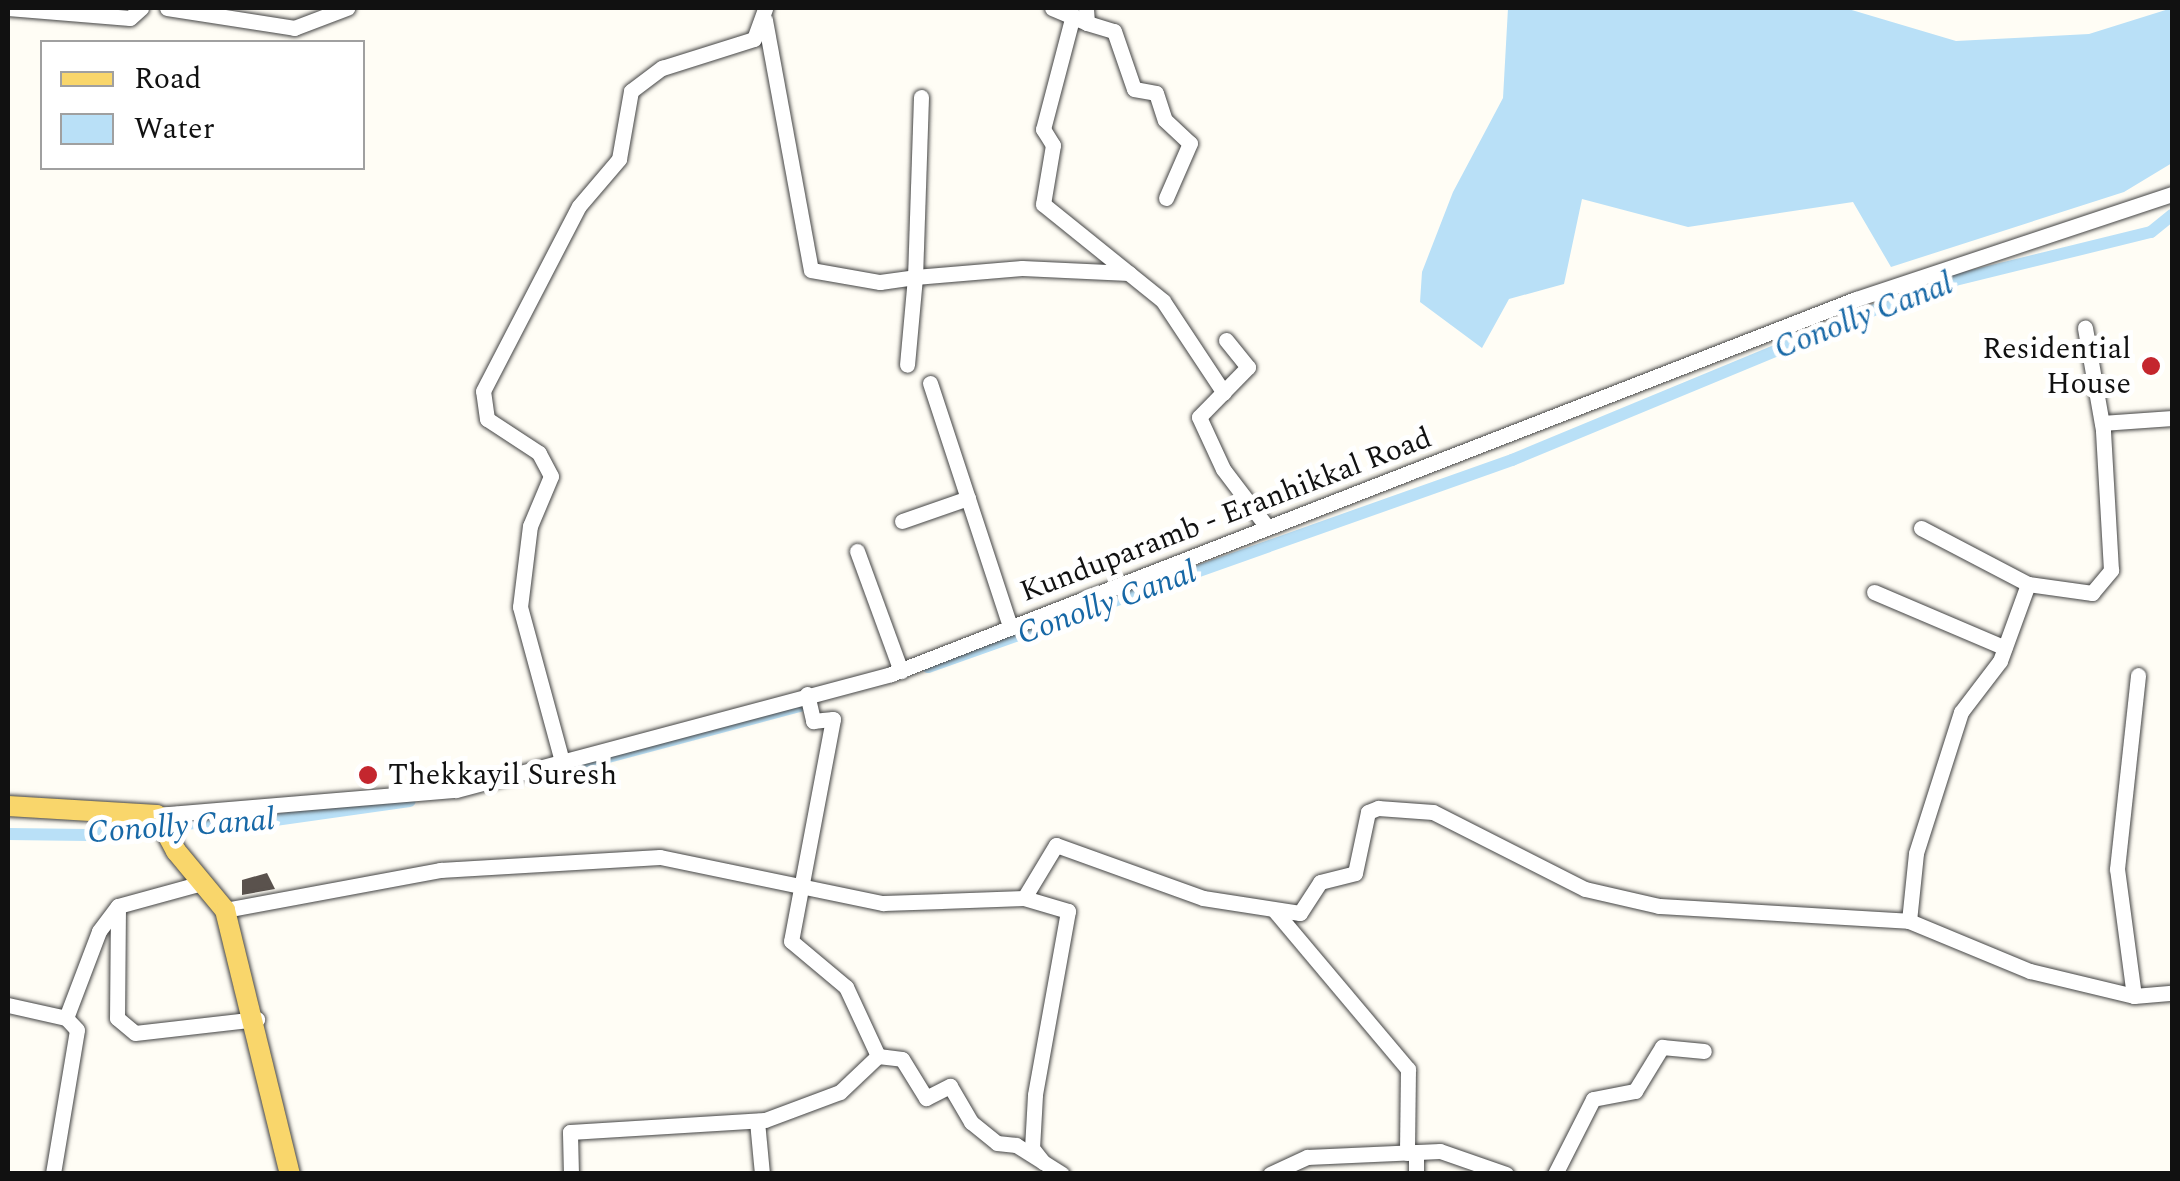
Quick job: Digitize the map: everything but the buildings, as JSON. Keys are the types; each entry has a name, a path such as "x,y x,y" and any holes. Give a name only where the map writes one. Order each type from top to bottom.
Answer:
{"main road":[{"path":"8,806 161,825 225,910 257,1019 290,1174"}],"street":[{"path":"8,8 130,18 141,8"},
{"path":"167,8 294,28 347,8"},
{"path":"1052,8 1082,15 1114,31 1134,89 1156,93 1165,120 1190,143 1166,198"},
{"path":"765,14 811,270 880,282 1022,268 1128,272"},
{"path":"563,765 520,607 530,526 551,476 539,453 487,419 483,391 580,206 619,158 630,91 662,68 754,39 765,14"},
{"path":"1082,15 1042,129 1053,145 1043,204 1164,301 1224,393"},
{"path":"907,366 915,277 922,97"},
{"name":"Kunduparamb - Eranhikkal Road","path":"161,825 422,795 563,765 901,670 1942,266 2172,194"},
{"path":"1922,528 2028,584 2092,593 2111,570 2102,423 2085,328"},
{"path":"1226,340 1248,367 1199,417 1223,469 1268,526"},
{"path":"930,383 1010,626"},
{"path":"2102,423 2172,418"},
{"path":"902,521 968,498"},
{"path":"858,551 901,670"},
{"path":"1908,921 1916,853 1961,712 2005,648 2028,584"},
{"path":"1874,592 2005,648"},
{"path":"2134,996 2117,869 2138,674"},
{"path":"808,695 812,721 833,719 790,941 846,987 878,1056"},
{"path":"1024,898 1056,844 1203,898 1300,914 1320,882 1355,872 1368,812 1378,808 1433,812 1584,889 1659,906 1908,921 2030,972 2134,996 2172,993"},
{"path":"225,910 440,870 660,857 883,903 1024,898 1068,911 1035,1095 1032,1148 1046,1165"},
{"path":"66,1018 99,930 118,906 202,883"},
{"path":"118,906 117,1018 134,1033 257,1019"},
{"path":"1274,910 1408,1069 1416,1174"},
{"path":"8,1005 66,1018 77,1030 53,1174"},
{"path":"1555,1174 1593,1100 1634,1091 1662,1047 1704,1050"},
{"path":"571,1174 570,1132 757,1121 840,1092 878,1056"},
{"path":"878,1056 902,1059 926,1098 950,1086 971,1122 997,1143 1016,1145 1062,1174"},
{"path":"757,1121 762,1174"},
{"path":"1270,1174 1306,1157 1440,1151 1506,1174"}],"water":[{"path":"1508,8 1845,8 1956,41 2089,34 2172,8 2172,163 2124,192 1891,267 1853,202 1688,227 1582,199 1564,284 1509,299 1482,348 1420,302 1422,272 1453,192 1503,98"}],"waterway":[{"name":"Conolly Canal","path":"928,667 1512,460 1935,285 2151,232 2172,215"},
{"name":"Conolly Canal","path":"533,777 803,705"},
{"name":"Conolly Canal","path":"8,834 88,835 122,825 155,835 168,824 268,821 410,801"}],"place":[{"name":"Residential House","path":"2151,366"},
{"name":"Thekkayil Suresh","path":"368,775"}]}
